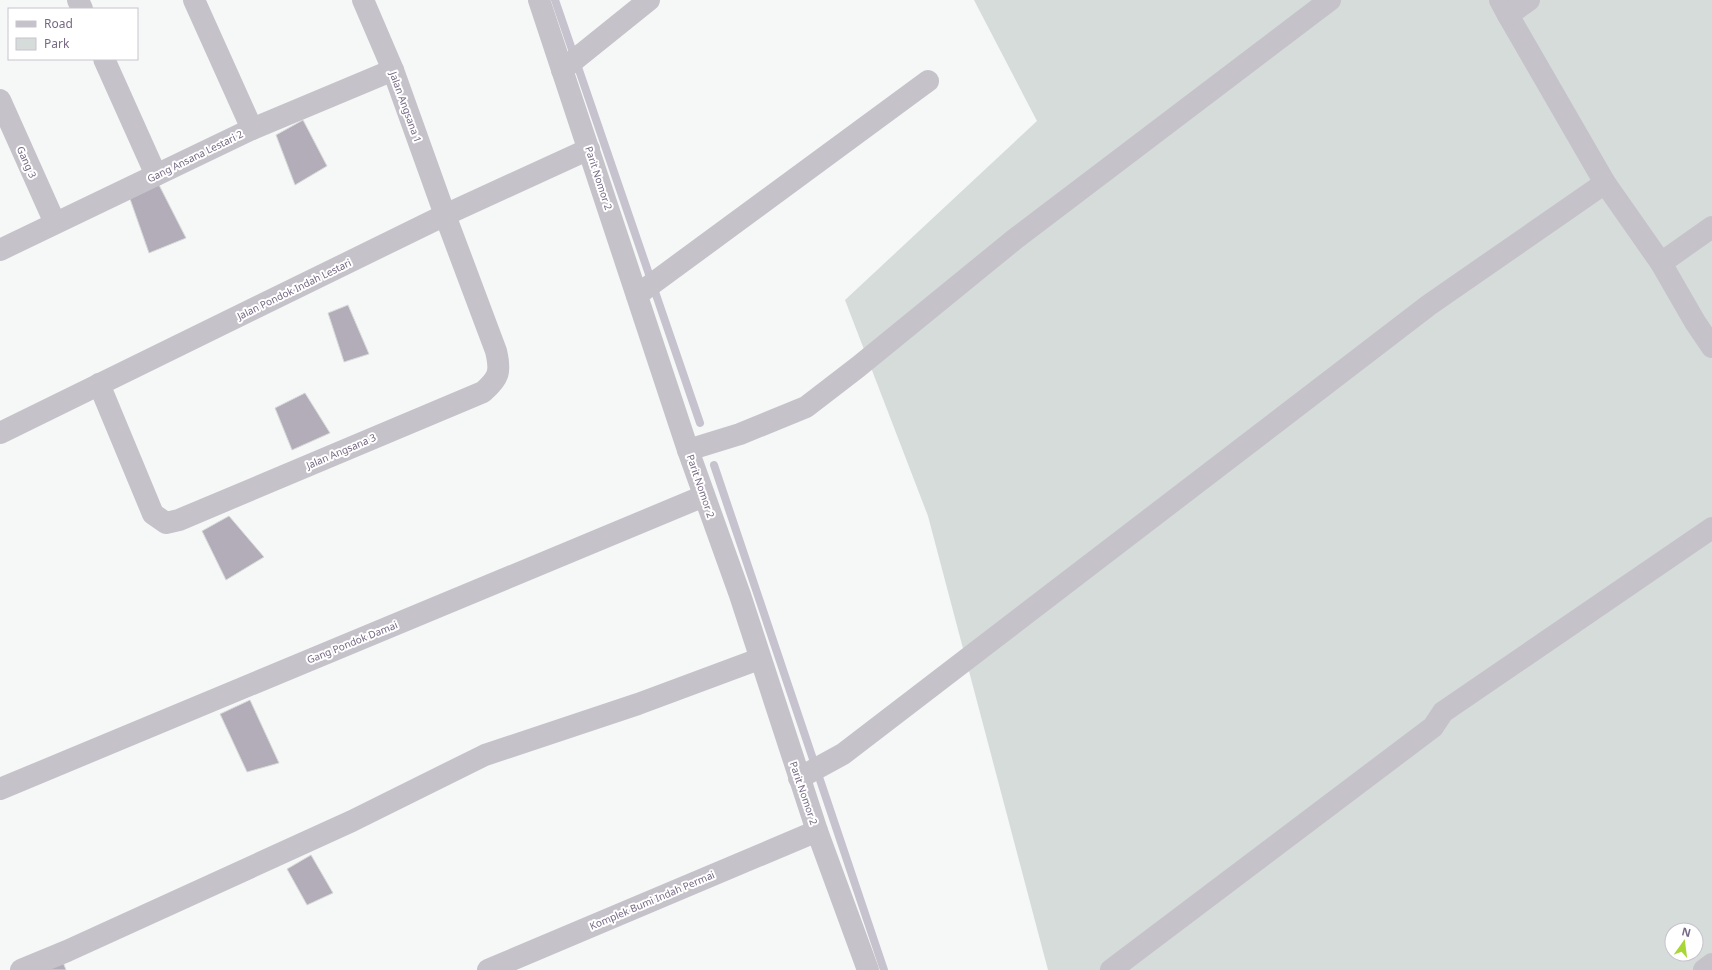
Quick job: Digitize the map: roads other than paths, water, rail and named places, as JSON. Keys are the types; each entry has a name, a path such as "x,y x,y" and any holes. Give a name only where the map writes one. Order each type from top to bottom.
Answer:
{"street":[{"path":"194,0 252,129"},
{"name":"Jalan Angsana 1","path":"363,0 393,70 444,216"},
{"name":"Parit Nomor 2","path":"539,0 638,295 688,450 740,595 759,659 817,831 868,970"},
{"path":"562,70 649,0"},
{"path":"688,450 740,434 806,407 858,367 1027,230 1330,0"},
{"path":"1529,0 1504,8 1605,183 1661,263 1694,322 1712,347"},
{"path":"104,60 156,175"},
{"name":"Gang Ansana Lestari 2","path":"0,250 252,129 393,70"},
{"path":"638,295 928,81"},
{"name":"Gang 3","path":"0,100 55,223"},
{"name":"Jalan Pondok Indah Lestari","path":"0,433 444,216 589,149"},
{"path":"800,778 843,754 1429,305 1605,183"},
{"name":"Jalan Angsana 3","path":"99,384 153,514 166,523 179,520 483,392 495,381 500,365 496,350 444,216"},
{"path":"1661,263 1712,227"},
{"name":"Gang Pondok Damai","path":"0,788 704,496"},
{"path":"1111,970 1433,726 1443,712 1712,528"},
{"path":"21,970 67,951 352,821 484,755 638,704 759,659"},
{"name":"Komplek Bumi Indah Permai","path":"488,970 817,831"},
{"path":"1704,970 1712,964"}],"waterway":[{"path":"555,0 700,423"},
{"path":"714,465 884,970"}]}
